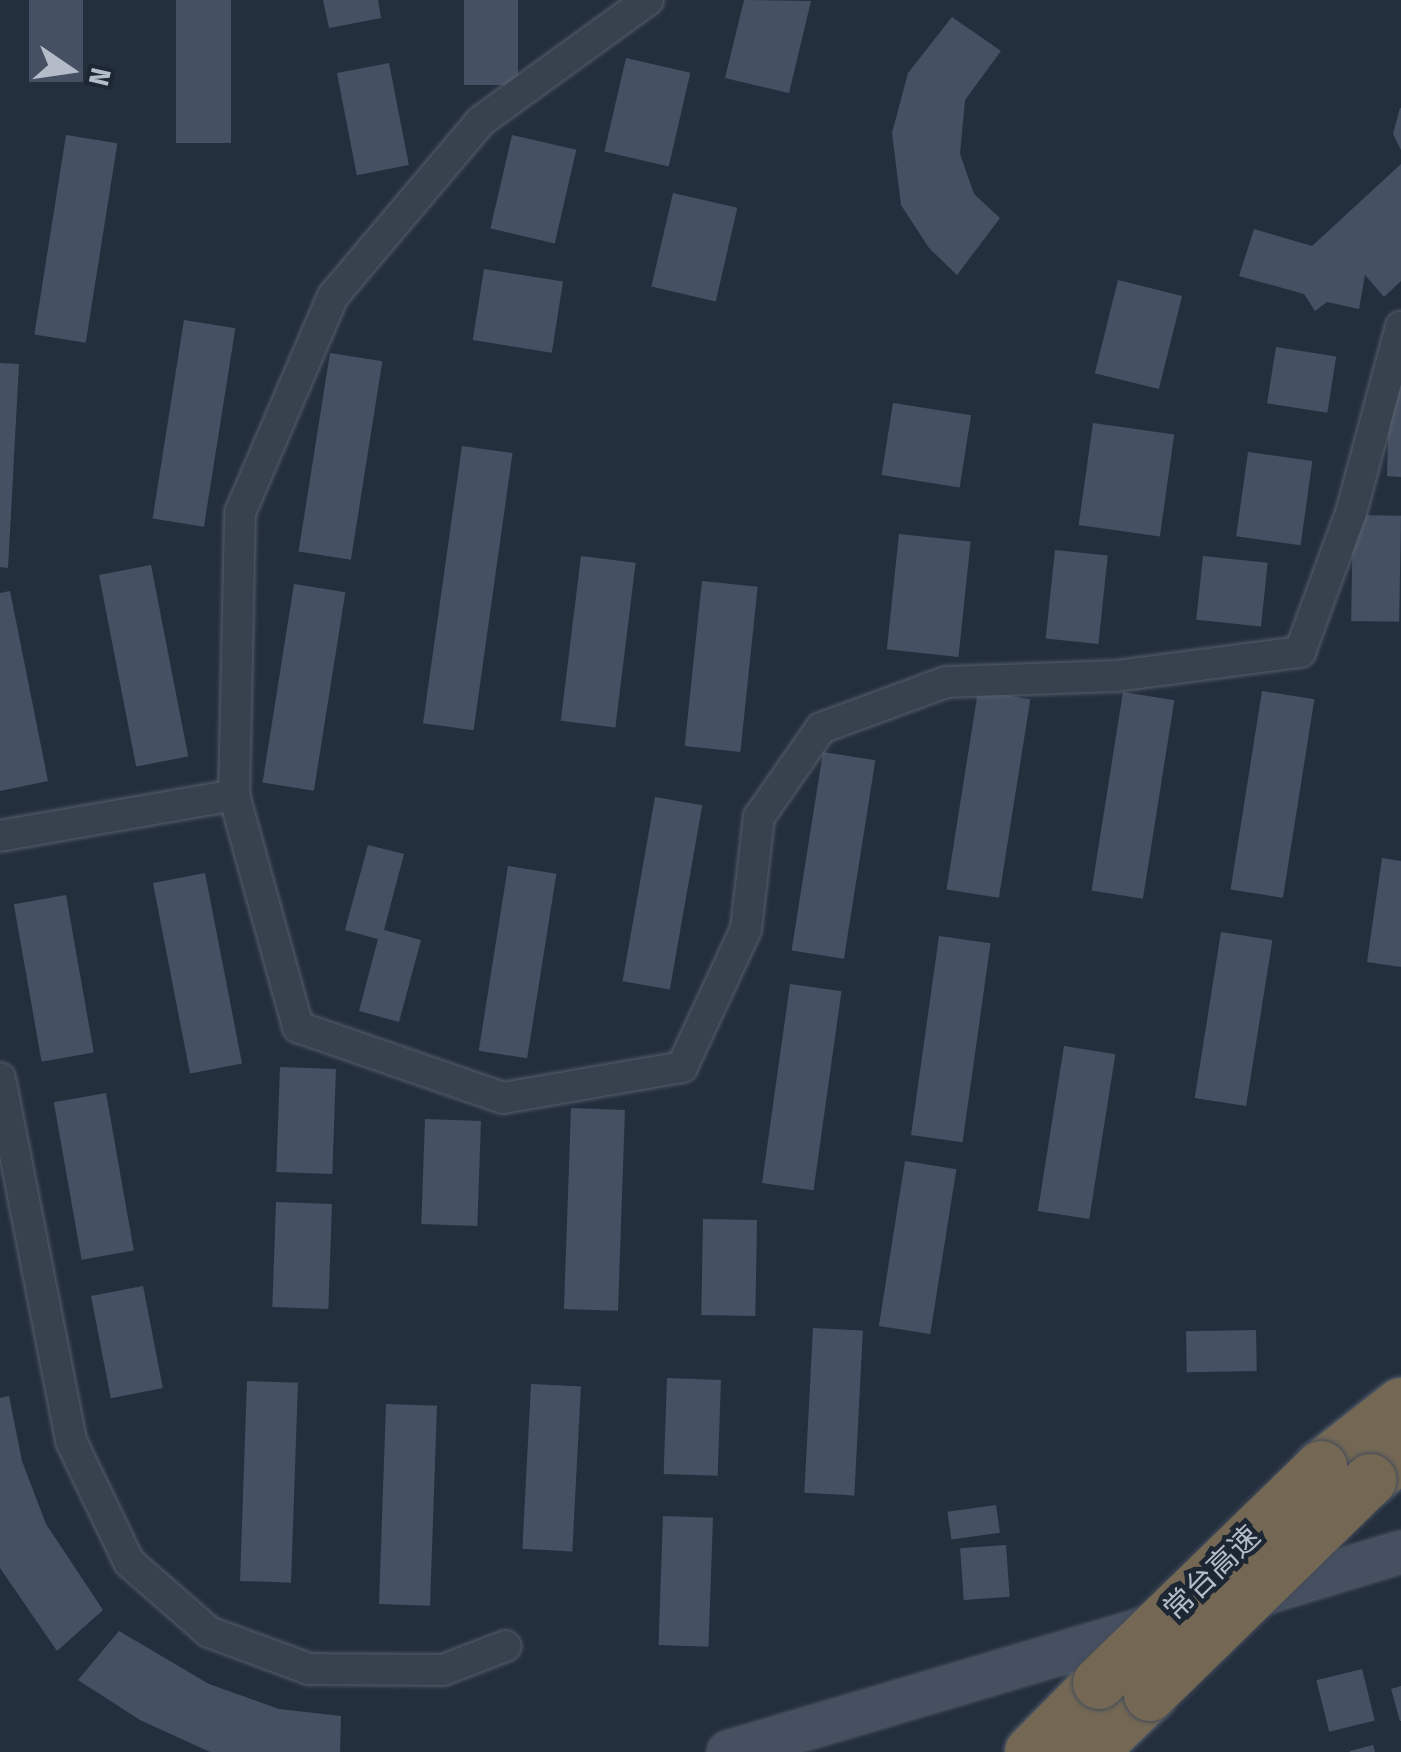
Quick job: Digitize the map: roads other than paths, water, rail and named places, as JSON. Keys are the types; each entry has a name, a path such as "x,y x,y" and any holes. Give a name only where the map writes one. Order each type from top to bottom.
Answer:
{"highway":[{"name":"常台高速","path":"1091,1752 1150,1695 1364,1467 1401,1404"},
{"name":"常台高速","path":"1031,1752 1099,1683 1364,1467"}],"main road":[{"path":"728,1752 1401,1552"}],"street":[{"path":"648,0 481,122 333,296 240,513 234,795 298,1027 503,1098 682,1068 746,929 758,817 821,728 946,682 1118,676 1300,652 1351,514 1401,327"},
{"path":"0,836 234,795"},
{"path":"0,1078 72,1441 130,1562 209,1632 310,1668 443,1670 506,1646"}]}
